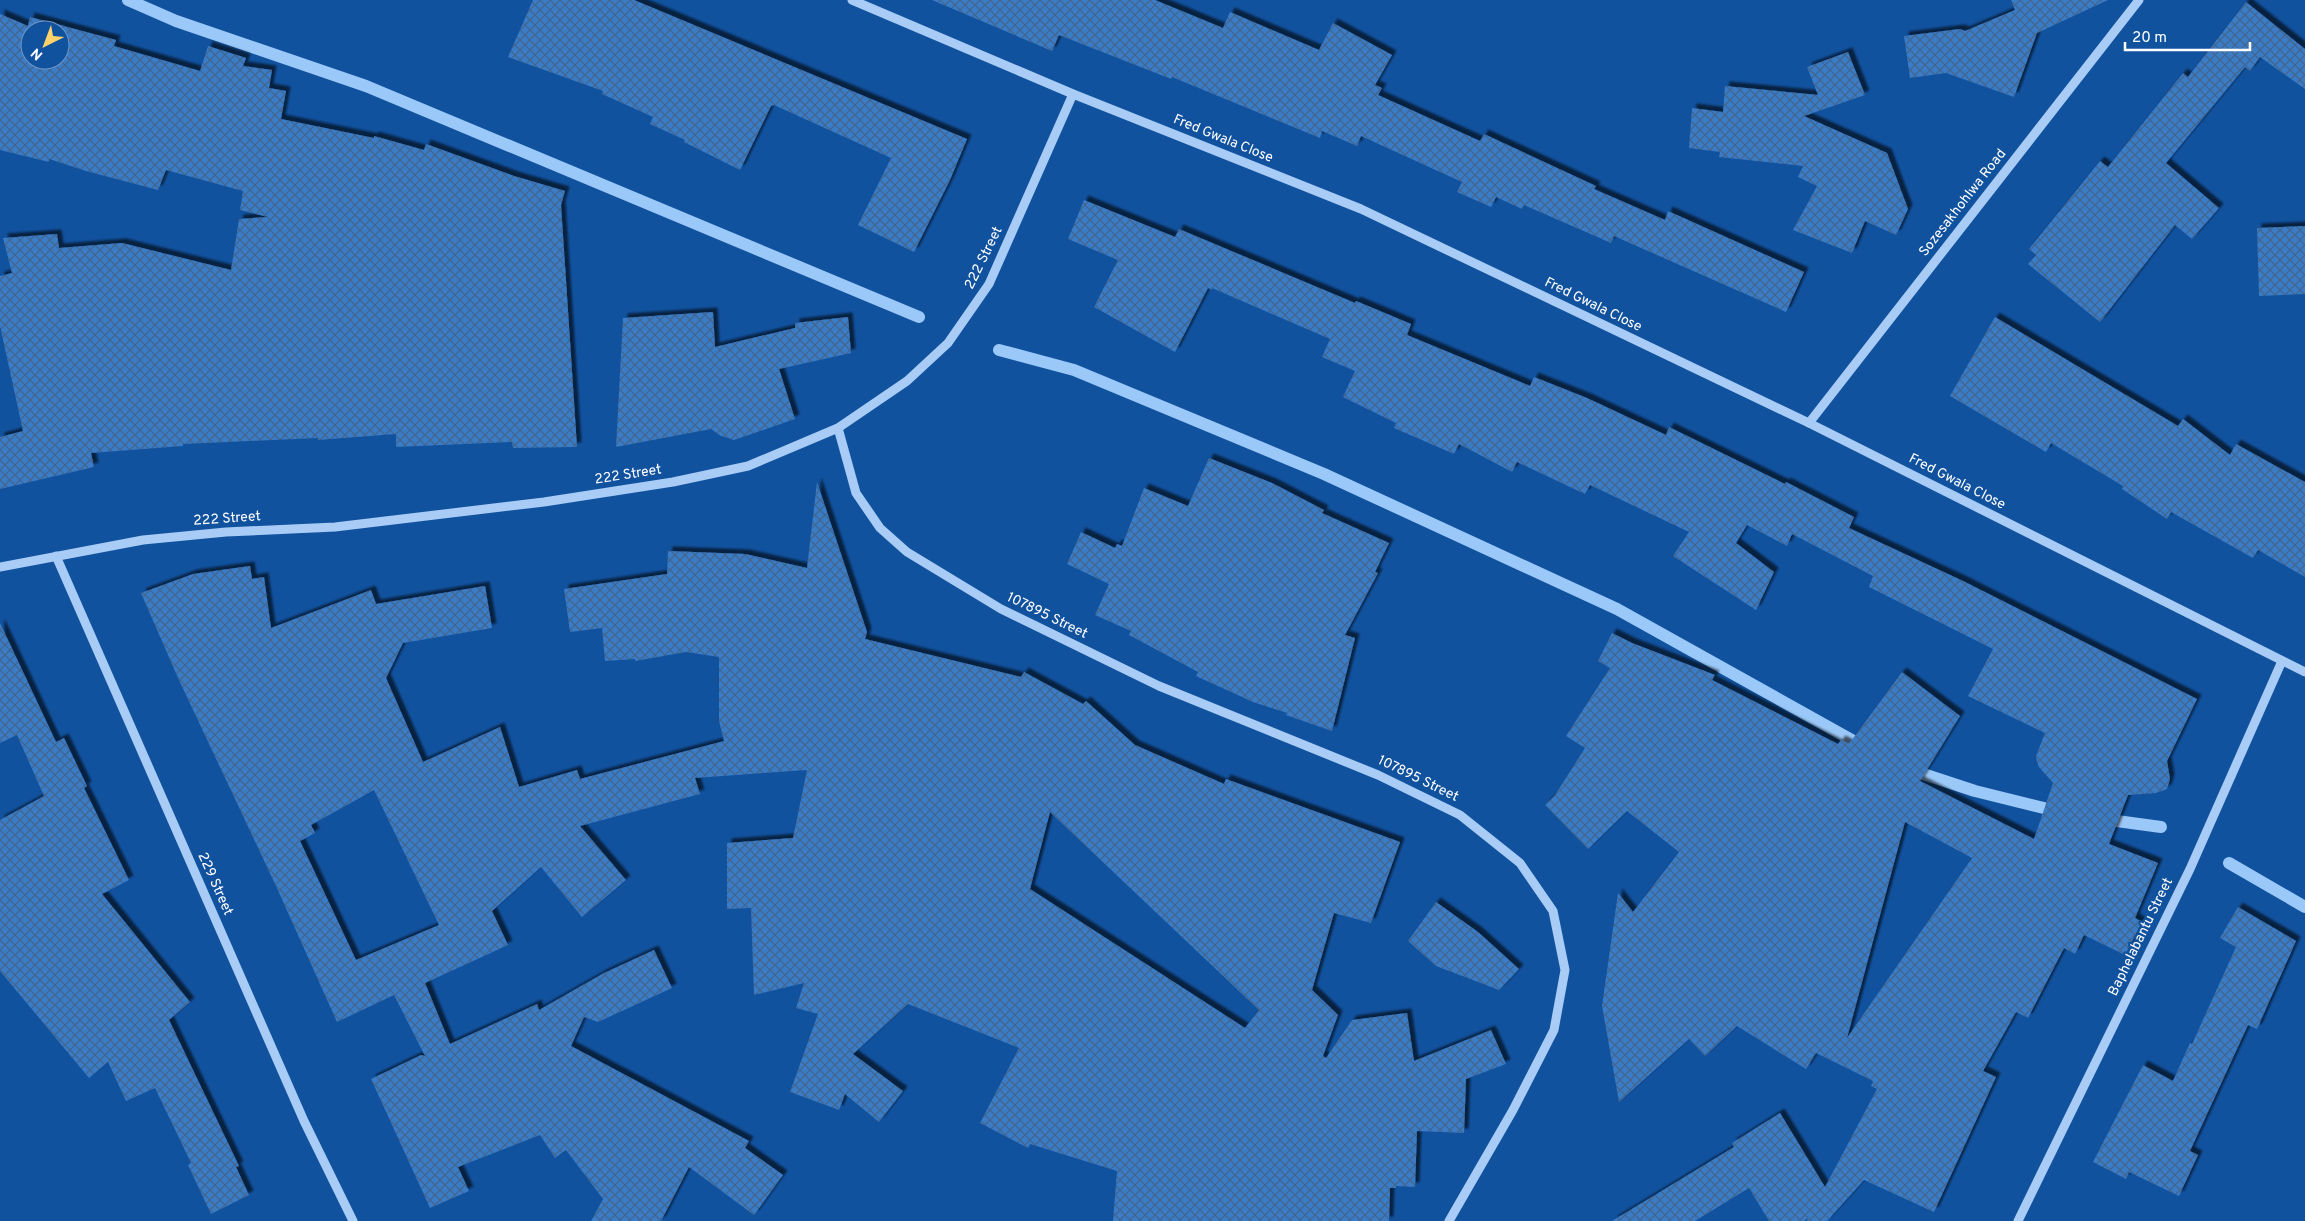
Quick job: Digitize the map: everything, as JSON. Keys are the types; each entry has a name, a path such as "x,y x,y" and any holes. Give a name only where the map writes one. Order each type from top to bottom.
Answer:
{"street":[{"name":"Fred Gwala Close","path":"852,0 1073,94 1361,210 1810,423 2305,672"},
{"name":"Sozesakhohlwa Road","path":"1810,423 2139,0"},
{"name":"222 Street","path":"0,567 143,540 226,532 335,527 544,502 673,482 748,466 838,428 907,382 953,336 989,284 1073,94"},
{"name":"107895 Street","path":"838,428 856,493 880,528 907,552 1001,609 1159,686 1378,774 1460,815 1520,863 1553,911 1565,970 1554,1030 1513,1110 1449,1221"},
{"name":"229 Street","path":"56,556 304,1121 353,1221"},
{"name":"Baphelabantu Street","path":"2018,1221 2190,869 2282,662"}],"building":[{"path":"533,0 634,0 967,139 950,180 914,252 858,225 891,158 774,105 771,106 740,170 684,142 685,140 650,124 653,117 602,94 603,91 508,57"},
{"path":"932,0 1155,0 1223,28 1230,12 1319,50 1333,23 1392,55 1375,85 1382,88 1378,95 1480,141 1484,134 1596,186 1594,189 1665,220 1668,211 1804,272 1786,312 1614,236 1611,243 1524,205 1522,209 1496,197 1491,207 1457,192 1462,182 1361,136 1357,146 1322,131 1320,138 1172,77 1171,79 1059,35 1052,51"},
{"path":"2011,0 2108,0 2037,33 2014,97 1946,73 1910,78 1904,36 1960,29 1965,31 2015,10"},
{"path":"2246,2 2305,49 2305,89 2260,57 2250,71 2245,67 2166,163 2219,208 2192,239 2175,225 2100,322 2028,264 2036,255 2029,249 2100,161 2108,167 2183,73 2188,77"},
{"path":"0,14 20,23 20,70 70,70 70,28 116,40 114,46 200,71 208,46 246,58 243,66 272,70 269,88 286,91 281,119 374,138 374,136 424,150 426,144 514,176 565,191 561,205 577,447 513,448 512,442 396,447 396,434 318,440 318,438 183,444 183,446 91,453 94,467 0,489 0,437 23,431 0,326 0,276 12,273 3,238 57,234 59,248 122,243 231,270 239,219 268,217 240,210 243,191 166,170 158,190 49,159 49,162 0,150"},
{"path":"30,17 41,20 29,20"},
{"path":"1848,52 1865,95 1804,116 1887,153 1908,209 1896,235 1865,221 1852,253 1793,230 1817,186 1798,177 1803,166 1719,157 1720,152 1689,148 1692,108 1723,112 1725,86 1818,95 1807,67"},
{"path":"1084,200 1175,237 1179,229 1355,303 1356,301 1411,324 1407,335 1530,386 1534,377 1587,398 1666,435 1669,427 1785,484 1786,482 1854,517 1849,528 1963,581 2197,699 2167,761 2170,779 2167,789 2156,793 2128,795 2109,844 2158,863 2135,918 2142,922 2125,955 2084,935 2075,954 2064,948 2028,1018 2016,1012 1983,1071 1996,1077 1934,1212 1864,1180 1827,1221 1807,1221 1808,1218 1804,1221 1769,1221 1749,1188 1695,1221 1612,1221 1734,1147 1732,1143 1780,1113 1825,1187 1877,1089 1871,1086 1873,1081 1816,1053 1806,1069 1737,1026 1705,1056 1689,1039 1619,1102 1602,1006 1618,893 1633,912 1679,852 1627,811 1588,849 1545,805 1555,795 1585,748 1566,736 1610,668 1598,661 1612,633 1632,643 1715,675 1712,680 1838,744 1841,740 1849,744 1902,672 1960,716 1920,781 2034,839 2053,783 2039,767 2036,756 2045,733 1968,696 1993,649 1869,587 1873,576 1792,534 1787,546 1747,525 1736,543 1774,572 1756,610 1673,556 1689,532 1590,485 1585,494 1517,462 1512,472 1459,444 1454,454 1394,428 1396,423 1343,397 1355,371 1322,357 1330,339 1212,288 1212,290 1208,288 1175,352 1094,307 1118,260 1068,239","holes":["1905,822 1972,858 1847,1038"]},
{"path":"2305,226 2305,294 2259,296 2257,228"},
{"path":"713,312 715,347 795,328 795,323 848,317 851,353 779,369 795,419 734,440 721,436 711,429 616,447 623,318"},
{"path":"1995,317 2178,426 2183,419 2230,455 2236,444 2305,482 2305,577 2258,550 2253,558 2171,512 2167,519 2122,489 2123,486 2051,443 2046,452 1950,396"},
{"path":"1209,458 1272,483 1324,510 1322,513 1389,543 1375,572 1378,573 1345,635 1355,638 1332,731 1253,702 1196,676 1198,672 1129,635 1131,631 1095,615 1109,584 1067,564 1081,532 1115,548 1117,544 1122,546 1144,488 1188,506"},
{"path":"817,482 867,632 865,639 1021,677 1024,672 1083,704 1086,701 1135,745 1224,784 1226,779 1400,842 1371,923 1334,913 1312,990 1338,1015 1323,1056 1326,1058 1352,1020 1407,1013 1414,1061 1491,1030 1506,1064 1466,1079 1464,1133 1417,1131 1415,1187 1396,1186 1396,1188 1390,1188 1389,1221 1113,1221 1117,1171 1030,1144 1028,1148 980,1123 1019,1048 908,1004 853,1054 903,1091 879,1122 845,1094 839,1110 790,1092 818,1014 796,1008 804,983 754,995 751,908 727,909 727,843 793,838 807,770 695,778 700,794 580,826 626,880 582,917 541,867 492,911 508,945 425,983 450,1044 537,1004 539,1010 604,973 654,950 672,988 598,1022 584,1017 571,1046 749,1141 745,1148 783,1175 754,1215 689,1167 661,1221 591,1221 603,1199 566,1150 555,1158 540,1135 458,1167 469,1191 430,1208 371,1079 421,1055 425,1056 394,995 337,1022 276,886 178,678 141,593 193,574 250,566 252,579 264,577 271,628 371,590 376,604 485,586 492,628 403,643 386,678 423,762 500,727 519,787 577,770 580,779 724,741 719,721 719,657 686,652 635,661 635,659 605,661 602,628 570,632 564,589 667,574 668,551 745,554 807,568","holes":["374,790 439,925 356,960 300,841 315,833 311,825","1050,812 1259,1010 1245,1028 1030,889"]},
{"path":"0,623 56,742 64,738 87,786 84,788 129,880 102,894 190,1002 169,1020 239,1166 236,1167 249,1195 211,1214 188,1165 191,1163 155,1088 126,1101 108,1062 89,1078 0,971 0,820 44,796 17,735 0,743"},
{"path":"1436,902 1478,932 1519,969 1499,990 1436,966 1408,941"},
{"path":"2238,907 2296,941 2257,1029 2248,1025 2190,1151 2198,1155 2179,1196 2129,1172 2126,1179 2093,1162 2143,1065 2173,1081 2236,947 2220,938"}],"waterway":[{"path":"128,0 176,21 366,86 919,317"},
{"path":"999,350 1074,370 1324,474 1617,609 1866,748"},
{"path":"1908,769 1975,791 2060,812"},
{"path":"2102,819 2161,827"},
{"path":"2229,863 2305,907"}]}
